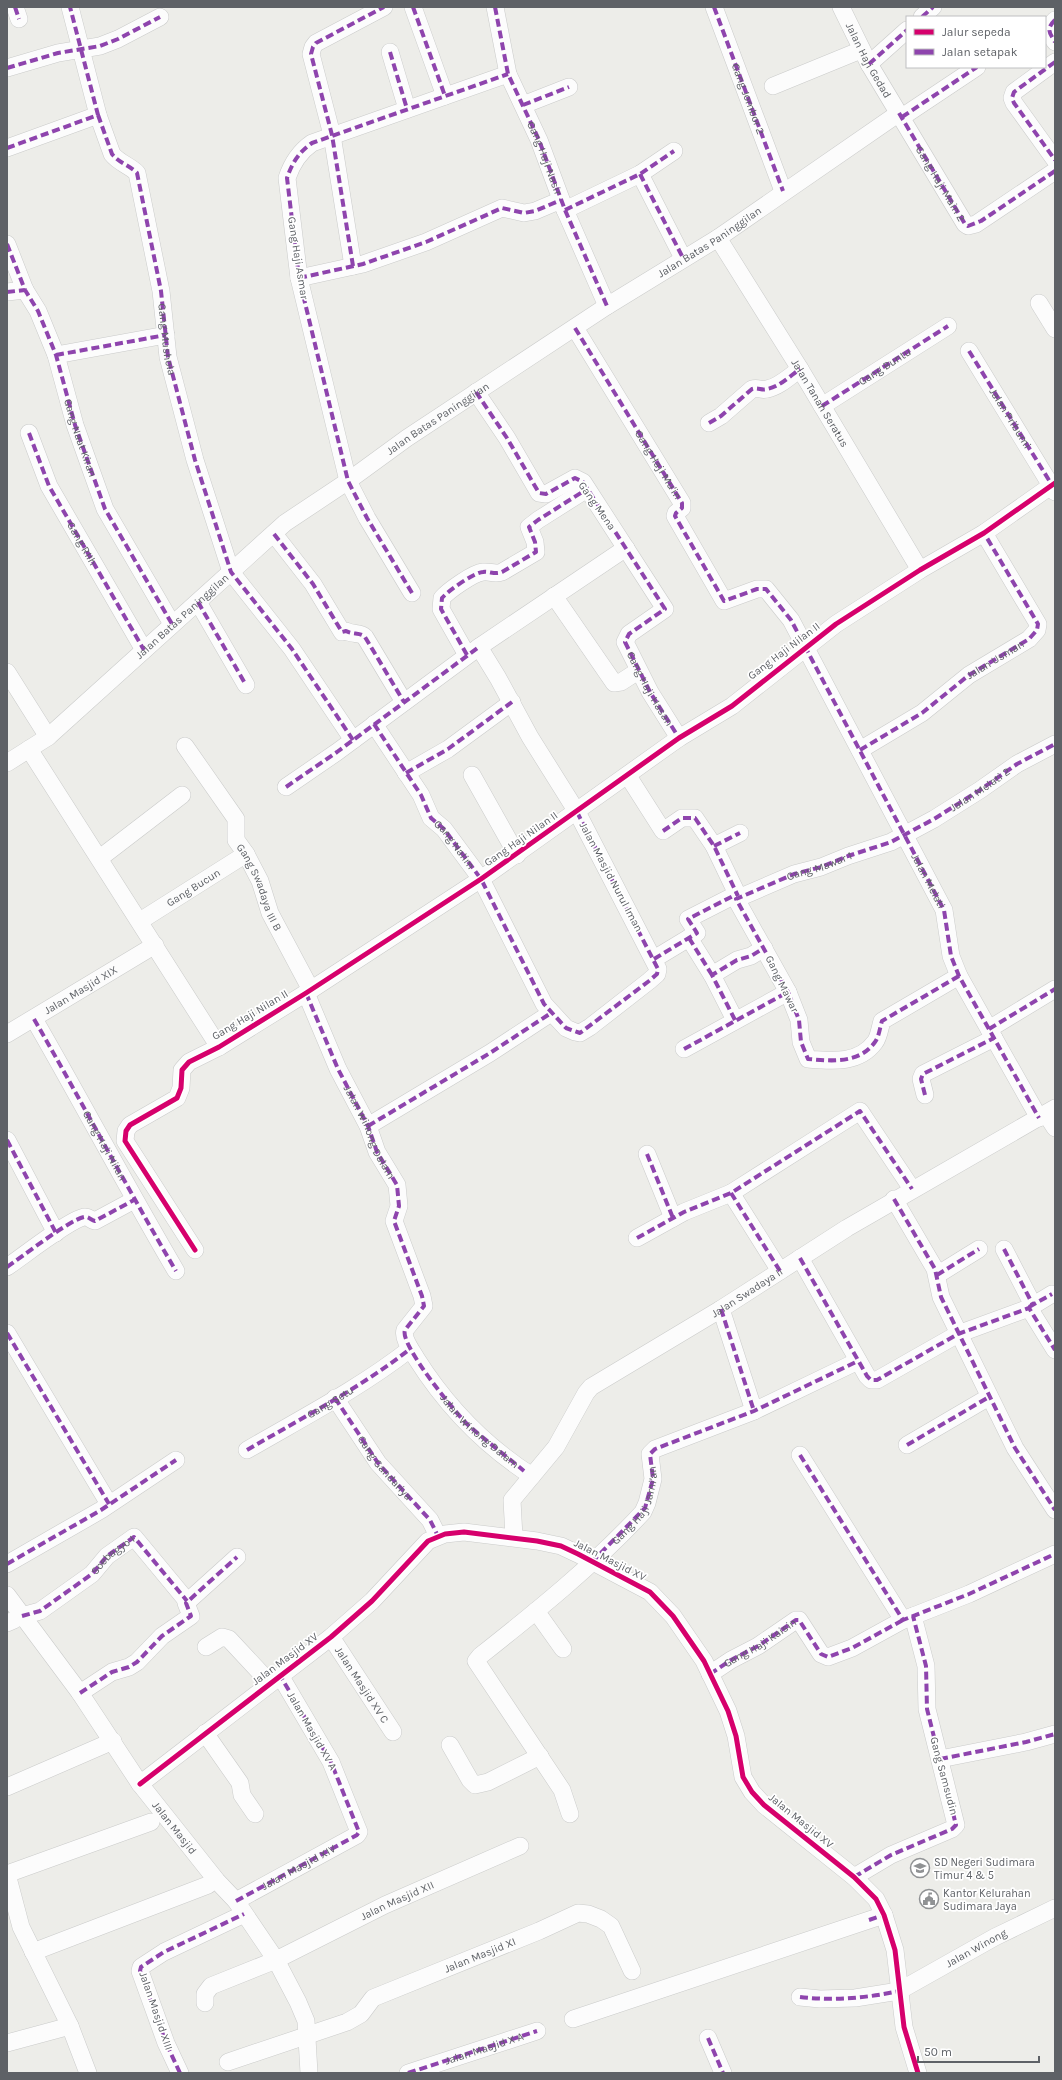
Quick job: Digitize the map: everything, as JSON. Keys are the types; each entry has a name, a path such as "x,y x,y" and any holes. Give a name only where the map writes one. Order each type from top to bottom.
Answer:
{"street":[{"name":"Gang Mushola","path":"72,7 98,115 112,154 116,159 132,168 136,173 161,291 168,357 186,428 231,572"},
{"path":"353,266 332,135 311,54 313,47 384,7"},
{"path":"413,7 445,96"},
{"name":"Gang Haji Nasir","path":"495,7 508,74 539,140 563,205 607,306"},
{"name":"Gang Jombor 2","path":"714,7 783,191"},
{"name":"Jalan Haji Gedad","path":"841,7 865,57 901,115"},
{"path":"923,16 933,7"},
{"path":"7,68 58,53 83,50 118,39 160,17"},
{"path":"1055,20 1048,27 1048,31 1055,42"},
{"path":"773,86 865,57 906,31"},
{"path":"390,52 407,109"},
{"path":"1055,62 1014,92 1012,98 1014,103 1055,160"},
{"name":"Jalan Batas Paninggilan","path":"7,763 48,737 285,523 476,392 607,306 683,258 718,238 783,191 975,68"},
{"name":"Gang Haji Asmar","path":"412,593 364,513 348,481 299,278 287,178 292,164 302,150 312,142 508,74"},
{"path":"522,105 569,87"},
{"path":"7,148 98,115"},
{"name":"Gang Haji Main 2","path":"901,115 965,224 968,226 981,221 1055,171"},
{"path":"299,278 353,266 426,242 502,208 524,212 563,205 640,174 674,151"},
{"path":"640,174 683,258"},
{"name":"Jalan Tanah Seratus","path":"718,238 800,369 920,570"},
{"name":"Gang Naat Kiran","path":"7,244 25,290 38,311 56,355 75,425 100,498 108,516 172,624"},
{"path":"7,292 25,290"},
{"path":"1039,304 1055,329"},
{"name":"Gang Buntu","path":"822,406 948,326"},
{"name":"Gang Haji Mu'in","path":"575,328 682,503 682,508 676,512 675,516 724,601 757,589 766,589 791,620 805,647"},
{"path":"56,355 166,335"},
{"name":"Jalan Pribumi","path":"970,351 1054,487"},
{"path":"709,423 721,416 752,389 758,388 764,390 774,388 800,369"},
{"name":"Gang Mena","path":"476,392 507,438 539,493 546,494 575,478 583,482 665,609"},
{"name":"Gang RIIh","path":"29,433 49,486 144,650"},
{"name":"Gang Haji Nilan II","path":"195,1250 125,1141 125,1135 130,1125 176,1098 181,1091 182,1070 188,1062 219,1047 481,879 628,776 679,738 732,706 751,688 791,660 805,647 836,624 920,570 984,533 1054,487"},
{"name":"Jalan Masjid Nurul Iman","path":"588,489 529,527 535,542 536,552 502,572 484,572 477,574 442,598 441,609 512,702 530,737 577,812 658,969 657,974 590,1027"},
{"name":"Jalan Usman","path":"860,750 922,713 969,675 1029,639 1037,630 1038,624 984,533"},
{"path":"274,534 313,584 342,632 346,631 365,637 404,702"},
{"path":"286,787 353,740 473,651 626,548"},
{"path":"231,572 292,650 353,740"},
{"path":"554,596 614,683 619,683 638,670"},
{"path":"198,602 246,685"},
{"name":"Gang Haji Hasan","path":"665,609 634,630 626,638 625,642 638,670 679,738"},
{"name":"Jalan Melati","path":"805,647 944,910 951,956 959,976 991,1034 1047,1114 1055,1128"},
{"path":"7,672 48,737"},
{"path":"406,773 448,749 512,702"},
{"name":"Gang Nalim","path":"374,724 421,795 431,818 444,829 481,879 544,1004 566,1028 580,1033 590,1027"},
{"name":"Jalan Melati 2","path":"904,835 980,790 1017,764 1055,744"},
{"name":"Gang Swadaya III B","path":"185,746 236,819 236,840 246,854 260,881 270,913 308,991"},
{"path":"29,749 100,858 219,1047"},
{"path":"472,775 517,855"},
{"name":"Gang Mawar","path":"628,776 663,831 682,818 695,818 714,846 737,896 788,992 799,1020 801,1042 808,1059 848,1061 863,1052 875,1042 882,1021 959,976"},
{"path":"100,858 182,795"},
{"path":"714,846 740,832"},
{"name":"Gang Mawar 1","path":"689,938 697,933 688,919 737,896 794,874 822,868 848,856 891,842 904,835"},
{"name":"Gang Bucun","path":"140,921 246,854"},
{"path":"654,959 689,938 712,975 735,1020"},
{"name":"Jalan Masjid XIX","path":"7,1034 154,945"},
{"path":"712,975 737,960 751,956 764,948"},
{"path":"925,1095 921,1078 923,1074 991,1034 1055,989"},
{"name":"Jalan Winong Dalam","path":"308,991 338,1070 368,1126 377,1152 397,1185 399,1206 394,1222 422,1296 424,1306 404,1333 410,1349 431,1382 466,1423 532,1476"},
{"path":"684,1048 788,992"},
{"path":"368,1126 490,1053 551,1013"},
{"name":"Gang Haji Nilan","path":"34,1019 76,1091 134,1200 176,1271"},
{"path":"637,1238 673,1218 731,1193 860,1111 912,1189"},
{"name":"Jalan Swadaya II","path":"514,1537 512,1500 556,1447 586,1393 591,1387 721,1309 894,1199 1047,1114"},
{"path":"7,1140 56,1233"},
{"path":"647,1154 673,1218"},
{"path":"731,1193 780,1271"},
{"path":"894,1199 937,1275 941,1297 1018,1453 1055,1510"},
{"path":"7,1267 56,1233 81,1218 88,1217 95,1221 99,1220 134,1200"},
{"path":"937,1275 979,1249"},
{"path":"1004,1249 1031,1306 1055,1350"},
{"path":"800,1258 868,1378 875,1381 958,1334 1031,1306 1052,1294"},
{"path":"721,1309 754,1411"},
{"path":"7,1333 109,1504"},
{"name":"Gang Setu","path":"247,1450 335,1398 410,1349"},
{"name":"Gang Haji Jami'an","path":"570,1814 562,1790 476,1661 480,1656 536,1612 592,1562 645,1508 653,1478 650,1458 652,1452 661,1446 754,1411 858,1361"},
{"path":"907,1445 990,1397"},
{"name":"Gang Gandariya","path":"335,1398 378,1463 430,1520 438,1536"},
{"name":"Gang Samsudin","path":"800,1455 908,1618 926,1666 927,1709 956,1825 952,1829 891,1855 854,1876"},
{"path":"7,1564 109,1504 176,1460"},
{"name":"Jalan Masjid XV","path":"140,1784 331,1637 372,1600 428,1541 438,1536 464,1532 514,1537 561,1546 643,1588 658,1599 687,1635 710,1674 728,1711 736,1736 743,1777 752,1792 764,1805 854,1876 876,1899 876,1918 895,1950 899,1991"},
{"name":"Soebagyo I","path":"14,1620 40,1612 92,1574 107,1556 134,1536 187,1601"},
{"path":"908,1618 969,1594 1055,1554"},
{"path":"80,1693 112,1672 129,1667 137,1662 162,1636 190,1616 186,1605 187,1601 237,1557"},
{"name":"Jalan Masjid","path":"7,1595 14,1620 80,1693 140,1784 217,1882 240,1908 276,1960 298,2002 306,2021 309,2073"},
{"path":"536,1612 563,1649"},
{"name":"Gang Haji Kaisin","path":"710,1674 726,1662 758,1646 796,1620 799,1620 821,1654 828,1658 852,1648 908,1618"},
{"name":"Jalan Masjid XV A","path":"206,1647 222,1637 229,1638 276,1680 331,1762 358,1831"},
{"name":"Jalan Masjid XV C","path":"331,1637 393,1732"},
{"path":"205,1733 240,1783 242,1795 255,1814"},
{"path":"940,1759 1044,1738 1055,1734"},
{"path":"7,1787 113,1741"},
{"path":"450,1745 470,1780 475,1785 488,1782 540,1756"},
{"path":"88,2073 70,2026 21,1927 7,1874 151,1822"},
{"name":"Jalan Masjid XIV","path":"240,1908 357,1834 358,1831"},
{"name":"Jalan Masjid XII","path":"205,2003 205,1994 211,1986 276,1960 385,1905 520,1846"},
{"path":"33,1952 208,1885"},
{"name":"Jalan Masjid XIII","path":"180,2073 166,2043 140,1971 141,1967 240,1908"},
{"name":"Jalan Winong","path":"800,1997 820,1999 855,1998 899,1991 995,1937 1055,1908"},
{"name":"Jalan Masjid XI","path":"228,2062 308,2036 358,2017 373,1998 539,1931 578,1913 588,1914 601,1919 611,1926 632,1971"},
{"path":"573,2019 876,1918"},
{"path":"899,1991 904,2027 918,2073"},
{"path":"7,2043 70,2026"},
{"name":"Jalan Masjid X A","path":"408,2073 536,2031"},
{"path":"708,2038 723,2073"}],"marked path":[{"path":"15,7 19,19"},
{"path":"7,148 98,115 70,7"},
{"path":"353,266 332,135 311,54 316,43 384,7"},
{"path":"413,7 445,96"},
{"path":"495,7 508,74 539,140 565,210 607,306"},
{"path":"714,7 783,191"},
{"path":"923,16 933,7"},
{"path":"7,68 58,53 100,46 118,39 160,17"},
{"path":"1055,20 1049,28 1051,36 1055,42"},
{"path":"869,64 906,31"},
{"path":"390,52 407,109"},
{"path":"1055,62 1014,92 1012,98 1014,103 1055,160"},
{"path":"902,117 976,68"},
{"path":"412,593 367,518 348,481 299,278 287,178 296,158 312,143 508,74"},
{"path":"523,105 569,87"},
{"path":"899,113 965,224 968,226 981,221 1055,171"},
{"path":"98,115 112,154 137,173 161,291 168,357 195,460 231,572 292,649 353,740"},
{"path":"565,210 640,174 674,151"},
{"path":"640,174 683,258"},
{"path":"299,278 363,264 426,242 502,208 524,213 535,211 561,200"},
{"path":"7,244 25,290 38,311 56,355 75,425 105,509 172,624"},
{"path":"7,292 25,290"},
{"path":"822,406 948,326"},
{"path":"575,328 682,503 682,508 676,513 675,516 724,601 757,589 766,589 791,620 944,910 951,956 959,976 1039,1118"},
{"path":"56,355 166,335"},
{"path":"969,351 1052,485 1053,484"},
{"path":"709,423 721,416 752,389 771,388 780,384 800,369"},
{"path":"476,392 507,438 539,493 546,494 575,478 583,482 665,609 629,634 625,642 650,692 679,738"},
{"path":"29,433 49,486 144,650"},
{"path":"467,655 441,609 442,598 455,587 479,573 502,572 536,552 535,542 529,527 587,489"},
{"path":"860,750 922,713 969,675 1029,639 1037,630 1038,624 984,533"},
{"path":"274,534 313,584 342,632 346,631 365,637 404,702"},
{"path":"198,602 246,685"},
{"path":"286,787 337,752 479,647"},
{"path":"406,773 448,749 512,702"},
{"path":"374,724 421,795 431,818 444,829 481,879 544,1004 566,1028 580,1033 649,981 657,974 658,969 577,812"},
{"path":"959,976 882,1021 875,1042 869,1049 861,1054 844,1060 808,1059 801,1042 799,1020 788,992 736,899 794,874 821,867 848,856 891,842 934,819 980,790 1017,764 1055,744"},
{"path":"663,831 682,818 695,818 714,846 738,896"},
{"path":"714,846 740,833"},
{"path":"654,959 697,933 688,919 737,894"},
{"path":"689,938 712,975"},
{"path":"735,1020 712,975 737,960 751,956 764,948"},
{"path":"989,1029 1055,989"},
{"path":"684,1049 788,992"},
{"path":"306,993 338,1069 368,1126 377,1152 397,1185 399,1206 394,1221 422,1296 424,1306 405,1330 405,1338 410,1349 429,1378 467,1424 524,1471"},
{"path":"368,1126 490,1053 551,1013"},
{"path":"34,1019 176,1271"},
{"path":"925,1095 921,1079 923,1074 994,1038"},
{"path":"637,1238 684,1212 731,1193 860,1111 912,1189"},
{"path":"7,1140 56,1233"},
{"path":"647,1154 673,1218"},
{"path":"731,1193 780,1271"},
{"path":"894,1199 935,1269 941,1297 1015,1448 1055,1510"},
{"path":"7,1267 77,1220 85,1217 95,1221 134,1200"},
{"path":"937,1275 979,1249"},
{"path":"1004,1249 1033,1305"},
{"path":"800,1258 867,1376 871,1380 877,1380 958,1334 1029,1308 1055,1350"},
{"path":"1029,1307 1052,1294"},
{"path":"721,1309 754,1411"},
{"path":"7,1333 109,1504"},
{"path":"247,1450 351,1390 410,1349"},
{"path":"592,1562 645,1508 653,1479 650,1454 655,1449 754,1411 858,1361"},
{"path":"907,1445 989,1397"},
{"path":"335,1398 378,1463 430,1520 438,1536"},
{"path":"800,1455 903,1620 969,1594 1055,1554"},
{"path":"7,1564 101,1510 176,1460"},
{"path":"22,1616 40,1611 92,1574 107,1556 134,1537 187,1601"},
{"path":"80,1693 112,1672 129,1667 137,1662 162,1636 191,1616 186,1603 237,1557"},
{"path":"854,1877 891,1855 952,1829 956,1825 927,1709 926,1666 913,1616"},
{"path":"710,1674 731,1660 758,1646 796,1620 799,1620 821,1654 828,1657 852,1648 903,1620"},
{"path":"236,1901 357,1835 359,1832 331,1762 281,1677"},
{"path":"940,1759 1026,1742 1055,1734"},
{"path":"180,2073 166,2043 140,1971 141,1967 164,1952 244,1914"},
{"path":"869,1920 884,1915"},
{"path":"800,1997 825,1999 850,1998 899,1991"},
{"path":"408,2073 537,2031"},
{"path":"708,2038 723,2073"}],"cycle path":[{"path":"195,1250 125,1141 126,1131 130,1125 177,1098 181,1088 182,1070 189,1062 219,1047 306,993 481,879 679,738 732,706 836,624 920,570 984,533 1055,483"},
{"path":"140,1784 331,1637 372,1601 428,1541 445,1534 464,1532 537,1541 561,1546 650,1592 673,1616 704,1661 728,1711 736,1736 743,1777 752,1792 764,1805 854,1877 876,1899 884,1915 895,1950 904,2027 918,2073"}],"place":[{"name":"SD Negeri Sudimara Timur 4 & 5","path":"920,1868"},
{"name":"Kantor Kelurahan Sudimara Jaya","path":"929,1899"}]}
